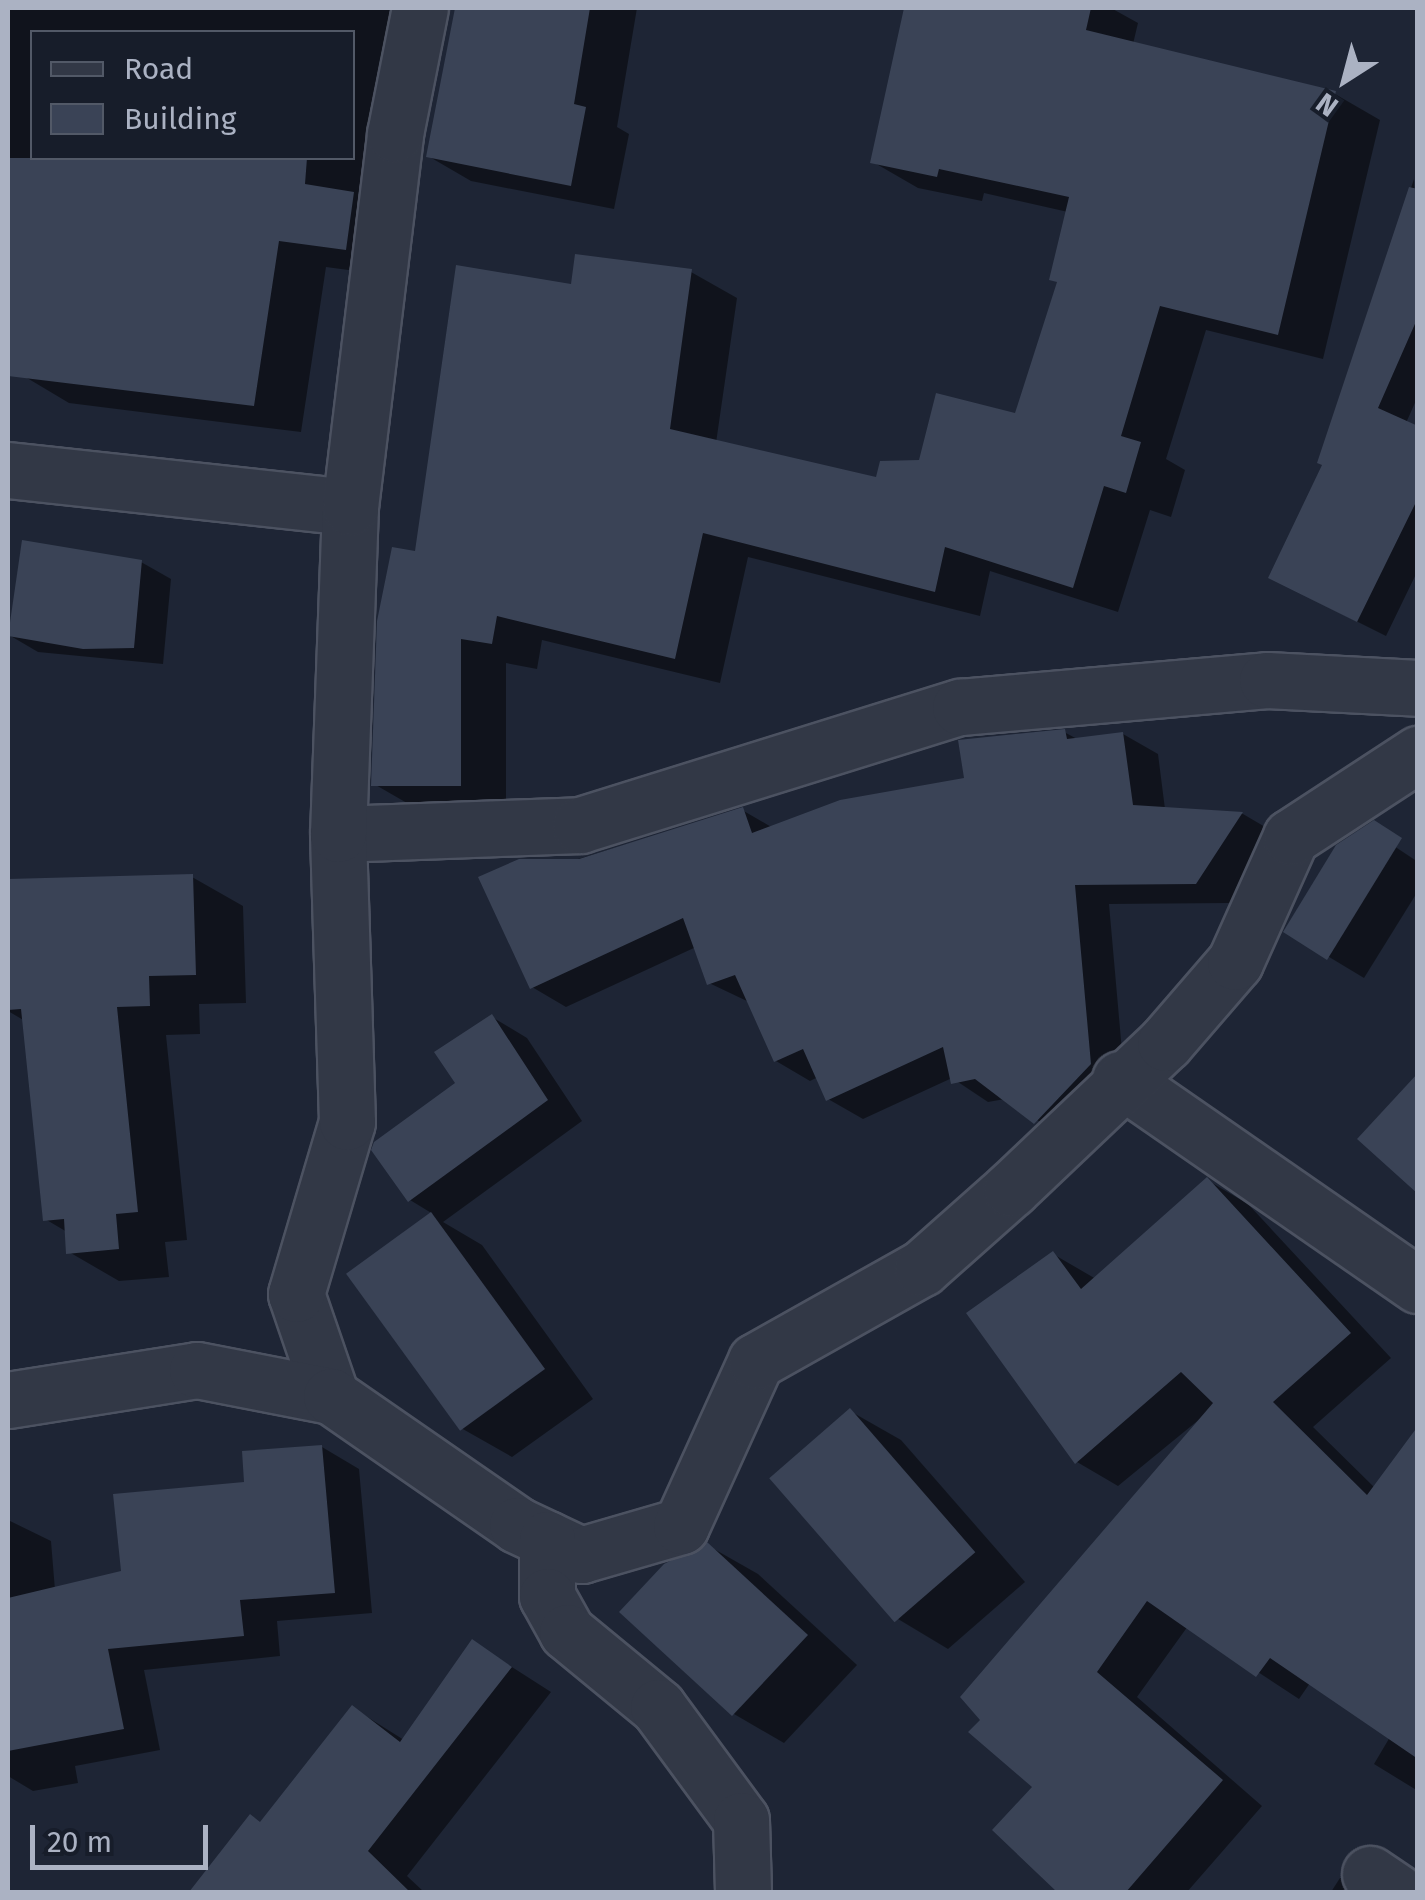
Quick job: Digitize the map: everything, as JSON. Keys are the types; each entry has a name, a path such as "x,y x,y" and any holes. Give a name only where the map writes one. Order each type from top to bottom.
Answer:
{"street":[{"path":"332,1396 296,1294 348,1122 338,834 350,507 396,134 420,8"},
{"path":"8,470 350,507"},
{"path":"338,834 580,825 960,707 1267,680 1418,688"},
{"path":"8,1400 197,1370 332,1396 516,1525 580,1555 681,1526 756,1361 922,1268 1120,1079 1165,1043 1235,962 1291,837 1418,754"},
{"path":"1120,1079 1418,1286"},
{"path":"548,1539 547,1596 567,1632 658,1708 741,1820 743,1892"}],"building":[{"path":"455,8 590,8 574,104 586,107 571,186 426,157"},
{"path":"904,8 1091,8 1086,30 1336,91 1278,335 1160,306 1121,436 1141,442 1126,493 1104,486 1073,588 945,547 935,592 703,533 675,659 497,616 492,644 461,639 461,786 371,786 377,621 392,547 415,551 456,265 571,284 575,254 692,269 670,429 876,477 880,461 919,460 936,393 1015,413 1057,282 1049,280 1069,197 939,169 937,177 870,163"},
{"path":"8,158 307,160 305,184 354,192 346,250 279,241 254,406 8,376"},
{"path":"1409,187 1418,189 1418,317 1378,408 1418,426 1418,498 1357,622 1268,578 1322,465 1317,463"},
{"path":"22,540 142,560 134,648 83,649 8,636"},
{"path":"1065,729 1067,739 1123,732 1133,805 1243,812 1196,884 1075,885 1091,1064 1034,1124 975,1079 951,1084 943,1047 826,1101 803,1049 774,1062 735,975 707,985 683,918 530,989 478,877 519,859 579,859 743,807 752,833 840,800 964,778 958,740"},
{"path":"1374,820 1402,838 1327,960 1283,932 1336,845"},
{"path":"193,874 196,975 149,976 150,1006 117,1007 138,1212 116,1214 119,1249 66,1254 64,1219 43,1221 21,1009 8,1010 8,879"},
{"path":"492,1014 548,1100 408,1202 371,1150 374,1142 455,1083 434,1052"},
{"path":"1418,1073 1418,1194 1357,1139"},
{"path":"1207,1177 1351,1333 1273,1402 1367,1495 1418,1426 1418,1759 1270,1658 1256,1677 1147,1601 1097,1672 1223,1780 1126,1892 1057,1892 992,1830 1032,1787 968,1732 980,1720 960,1697 1213,1403 1181,1372 1075,1464 966,1313 1053,1251 1081,1289"},
{"path":"431,1212 545,1369 460,1431 346,1274"},
{"path":"850,1408 975,1552 895,1622 769,1478"},
{"path":"322,1445 335,1593 240,1600 244,1636 108,1649 124,1729 8,1751 8,1598 121,1571 113,1494 244,1482 242,1451"},
{"path":"707,1542 808,1635 732,1716 619,1612 664,1564"},
{"path":"472,1639 512,1667 368,1851 410,1892 189,1892 250,1814 260,1822 352,1705 400,1742"}]}
